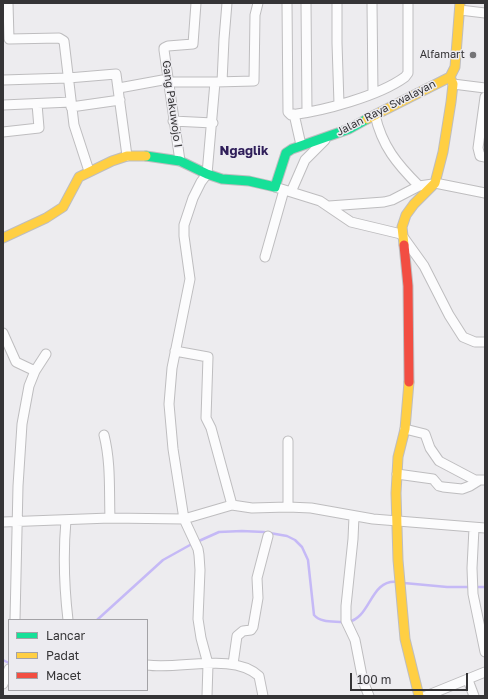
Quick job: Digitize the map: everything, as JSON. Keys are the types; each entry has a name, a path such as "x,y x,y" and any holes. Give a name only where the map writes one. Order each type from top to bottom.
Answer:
{"street":[{"path":"8,3 6,40 62,39 76,134 89,171"},
{"name":"Gang Pakuwojo I","path":"180,161 173,121 164,48 168,46 193,44 196,3"},
{"path":"207,696 208,664 198,624 200,570 198,549 184,519 174,449 170,404 172,368 190,279 184,236 184,225 193,198 207,174 212,124 219,82 227,3"},
{"path":"119,88 168,80 219,82 255,81 255,15 258,3"},
{"path":"287,3 288,112 290,114 307,112 339,104 373,93 401,80 408,73 408,3"},
{"path":"306,3 307,112"},
{"path":"337,3 339,104"},
{"path":"372,3 373,93"},
{"path":"460,6 485,13"},
{"name":"Jalan Raya Swalayan","path":"284,190 286,154 292,149 349,129 389,107 430,88 438,82 452,81 456,59 460,6"},
{"path":"3,80 68,78 116,74 127,156"},
{"path":"419,696 405,639 397,522 398,457 405,429 409,381 408,294 401,234 402,223 408,212 434,184 443,152 452,81 485,88"},
{"path":"485,97 478,148 480,156 485,157"},
{"path":"3,105 71,104 120,100"},
{"path":"3,132 39,128 37,104"},
{"path":"294,114 300,145"},
{"path":"375,115 380,133 395,161 418,186"},
{"path":"173,121 212,124"},
{"path":"265,257 284,190 305,160 328,137"},
{"path":"3,238 46,218 63,207 75,182 79,177 89,171 127,156 151,156 180,161 207,174 222,179 249,181 320,201 351,222 401,234 424,266 453,323 463,337 475,342 485,342"},
{"path":"329,206 388,201 418,186 434,184 485,192"},
{"path":"3,333 16,362 35,371"},
{"path":"175,352 208,357 206,418 211,428 232,505"},
{"path":"15,619 18,486 22,424 29,386 35,371 46,354"},
{"path":"405,429 425,434 430,448 439,461 475,480 482,480"},
{"path":"104,435 110,466 110,518"},
{"path":"288,441 288,507"},
{"path":"397,474 433,479 439,486 462,489 482,480"},
{"path":"3,522 110,518 184,519 232,505 257,508 311,508 397,522 485,528"},
{"path":"354,516 346,621 355,640 363,681 369,696"},
{"path":"66,520 64,570 68,619"},
{"path":"474,528 473,594 485,652"},
{"path":"233,664 237,636 243,630 251,630 253,627 258,598 256,578 268,536"},
{"path":"148,666 233,664 248,668 259,676 263,696"},
{"path":"426,696 485,672"},
{"path":"3,684 8,673"},
{"path":"468,680 474,696"}],"waterway":[{"path":"98,619 163,560 190,545 219,532 242,531 264,532 287,536 295,540 302,547 308,560 314,615 317,618 324,620 343,622"},
{"path":"348,622 356,619 362,614 381,586 388,583 397,582"},
{"path":"404,583 447,587 471,587"},
{"path":"476,587 485,587"},
{"path":"3,660 8,662"}],"traffic: fast":[{"path":"146,156 180,161 207,174 222,179 249,181 275,187 286,153 292,149 349,129 367,119"}],"traffic: slow":[{"path":"367,119 450,77 455,67 460,3"},
{"path":"404,245 402,227 406,215 414,204 435,183 443,152 451,102 453,84 450,77"},
{"path":"3,238 46,218 63,207 79,177 112,161 127,156 146,156"},
{"path":"409,382 405,429 398,457 396,493 398,560 405,639 419,696"}],"traffic: jam":[{"path":"404,245 408,286 409,382"}],"place":[{"name":"Alfamart","path":"473,55"}],"district":[{"name":"Ngaglik","path":"244,151"}]}
